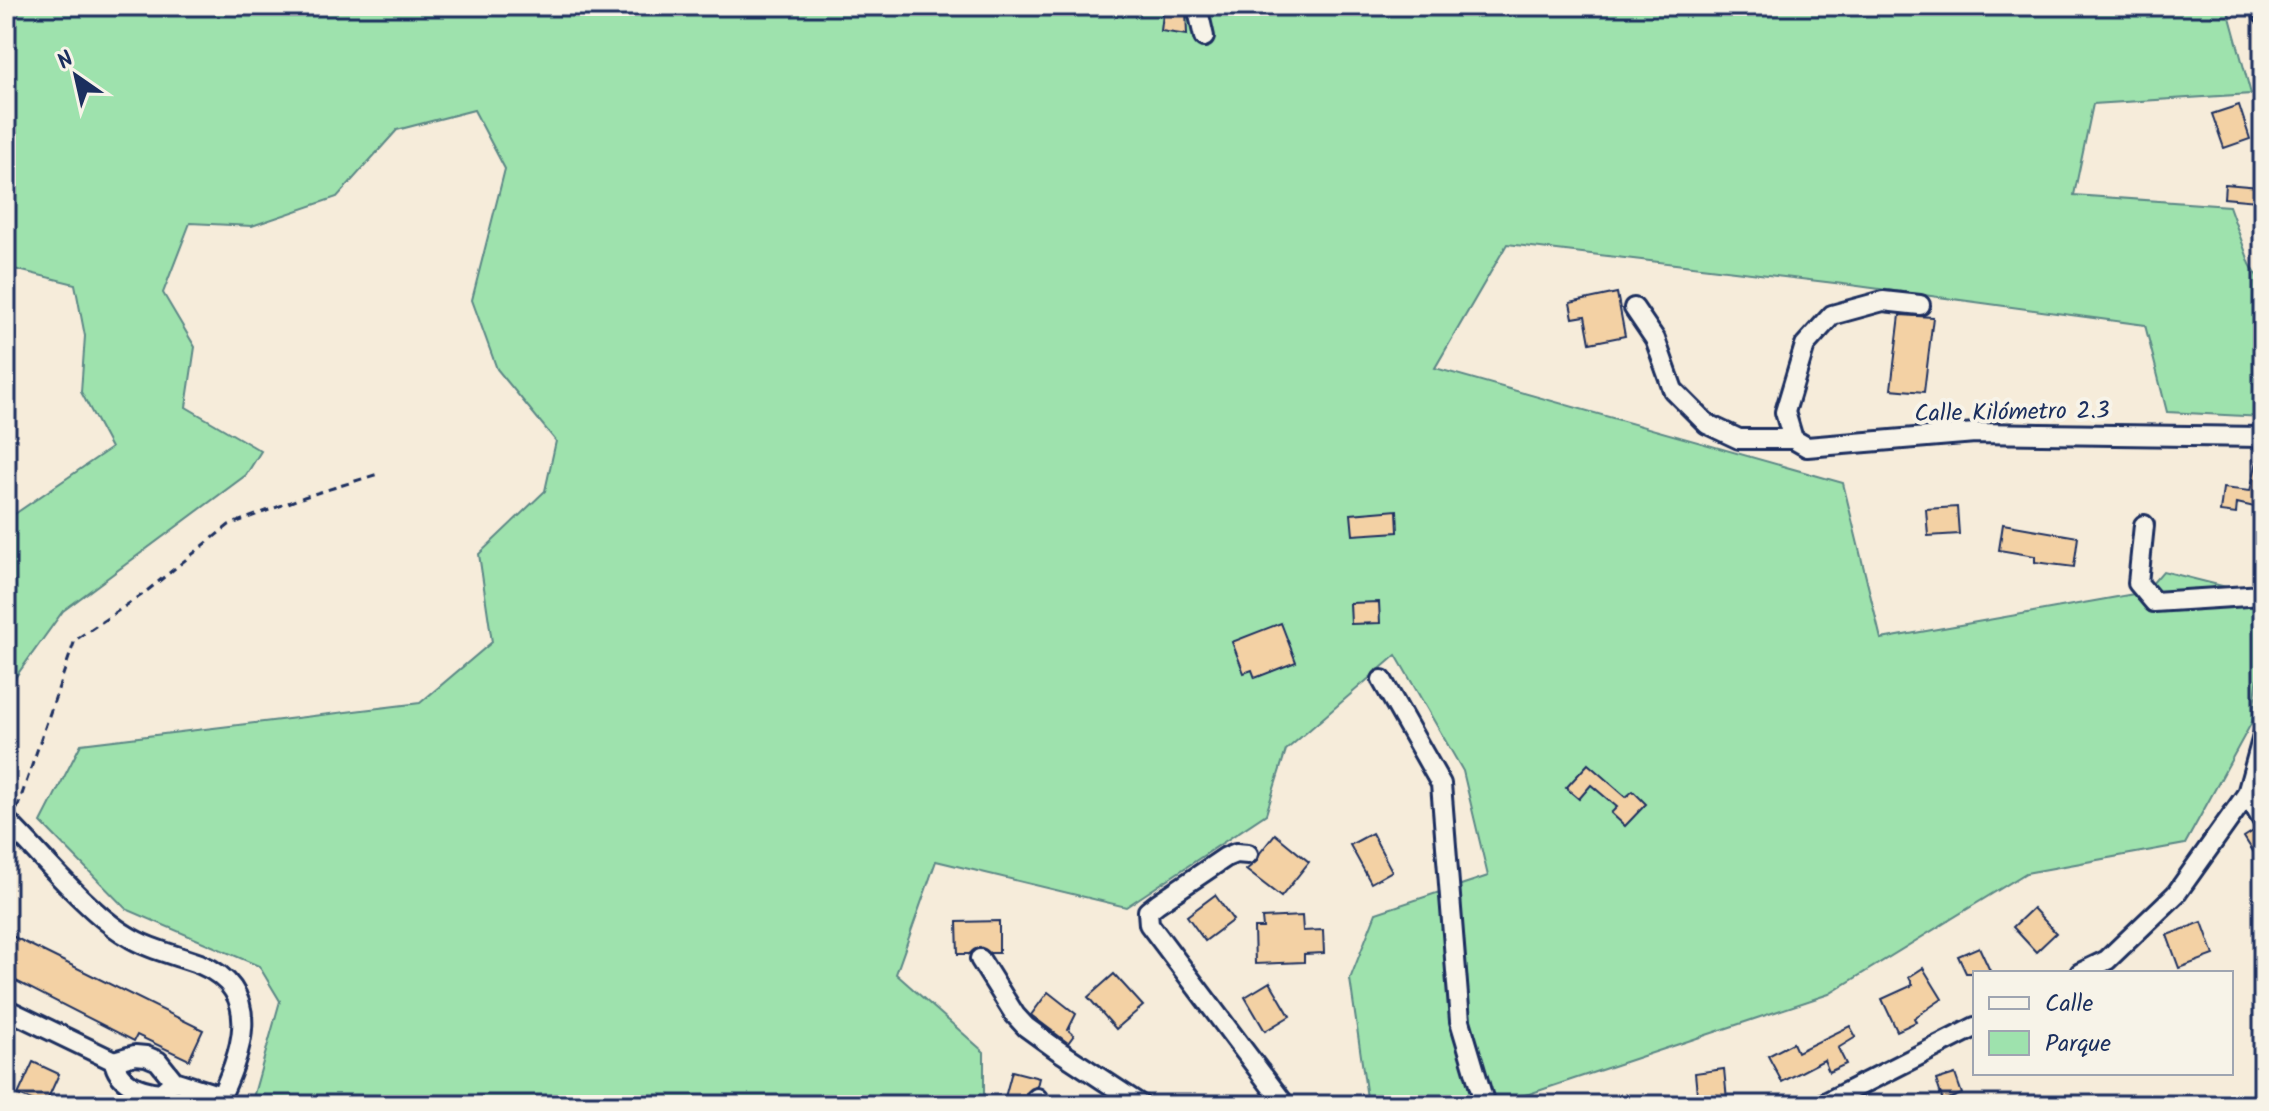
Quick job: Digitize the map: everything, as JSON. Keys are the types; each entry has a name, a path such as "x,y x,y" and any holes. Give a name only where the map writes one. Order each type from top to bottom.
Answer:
{"street":[{"path":"1197,6 1204,37"},
{"path":"2261,6 2263,14"},
{"path":"1793,439 1785,412 1805,345 1832,315 1883,301 1920,305"},
{"name":"Calle Kilómetro 2.3","path":"1634,308 1655,339 1673,390 1707,424 1739,439 1793,439 1807,447 1975,433 2263,437"},
{"path":"2144,525 2138,583 2154,602 2263,595"},
{"path":"1382,680 1441,784 1460,1021 1485,1105"},
{"path":"2084,971 2107,960 2176,894 2247,794 2263,736"},
{"path":"2247,794 2263,821"},
{"path":"6,1009 114,1061 135,1055 158,1061 174,1081 219,1100 244,1015 240,997 220,973 127,936 94,909 11,825"},
{"path":"1248,854 1236,853 1226,857 1158,903 1148,911 1149,924 1197,992 1285,1105"},
{"path":"980,959 1026,1027 1141,1105"},
{"path":"1821,1105 1973,1028"},
{"path":"114,1061 116,1073 128,1083 148,1092 161,1093 174,1081"}],"path":[{"path":"11,825 75,640 143,594 229,525 378,474"}],"green space":[{"path":"6,6 2227,6 2251,94 2093,104 2074,195 2229,206 2250,264 2263,286 2263,417 2167,412 2145,325 1843,284 1507,244 1435,368 1843,483 1881,639 2145,592 2163,571 2230,588 2263,610 2263,637 2252,722 2185,844 2026,873 1829,994 1529,1094 1478,1105 1368,1105 1350,979 1376,913 1488,876 1463,771 1396,655 1286,750 1266,814 1126,907 936,861 896,974 984,1052 984,1105 251,1105 280,1001 259,966 126,909 41,822 81,744 420,703 492,642 479,554 545,491 556,441 497,369 472,300 505,169 474,110 397,130 337,197 252,226 190,223 163,293 195,347 186,407 261,451 246,475 63,611 12,682 6,728 6,520 111,448 81,392 85,336 75,284 6,267"}],"building":[{"path":"1164,6 1186,10 1187,35 1161,31"},
{"path":"2239,105 2250,139 2224,148 2212,114"},
{"path":"2225,184 2259,187 2257,201 2224,198"},
{"path":"1617,293 1625,336 1590,343 1585,316 1573,318 1570,303"},
{"path":"1900,315 1933,317 1924,392 1891,389"},
{"path":"2257,461 2263,461 2263,509 2237,503 2236,514 2220,512 2223,488 2250,491"},
{"path":"1957,507 1959,534 1928,536 1926,509"},
{"path":"1397,510 1398,532 1353,535 1351,514"},
{"path":"2003,524 2078,537 2074,567 2035,562 2035,556 1999,550"},
{"path":"1379,602 1380,623 1351,624 1350,603"},
{"path":"1281,623 1296,662 1255,678 1252,670 1244,673 1232,642"},
{"path":"1588,764 1626,797 1633,791 1646,804 1625,826 1611,813 1617,807 1591,785 1579,799 1566,788"},
{"path":"2255,830 2263,833 2263,867 2244,837"},
{"path":"1372,833 1392,871 1371,883 1350,845"},
{"path":"1275,834 1309,862 1281,897 1246,870 1257,861"},
{"path":"1215,895 1233,920 1205,941 1187,916"},
{"path":"2033,908 2056,933 2036,952 2013,927"},
{"path":"1302,916 1303,931 1323,930 1324,953 1304,954 1304,962 1255,964 1254,928 1263,928 1262,918"},
{"path":"999,921 999,953 990,953 980,947 969,954 958,954 957,922"},
{"path":"2202,922 2214,955 2179,968 2167,935"},
{"path":"6,933 203,1030 189,1060 137,1035 134,1041 6,976"},
{"path":"1979,947 1990,971 1966,973 1958,956"},
{"path":"1923,968 1942,999 1914,1018 1916,1022 1897,1031 1882,999 1913,985 1909,977"},
{"path":"1114,974 1143,1006 1116,1029 1088,997"},
{"path":"1270,982 1290,1016 1265,1031 1245,997"},
{"path":"1048,992 1076,1014 1068,1030 1074,1035 1068,1043 1031,1015"},
{"path":"1850,1026 1856,1037 1838,1048 1846,1064 1829,1072 1824,1060 1782,1082 1768,1056 1793,1043 1797,1052"},
{"path":"33,1062 59,1074 45,1105 18,1095"},
{"path":"1724,1069 1727,1100 1698,1103 1695,1073"},
{"path":"1012,1071 1039,1078 1037,1086 1026,1093 1027,1105 1004,1101"},
{"path":"1955,1074 1962,1094 1943,1101 1936,1080"}]}
